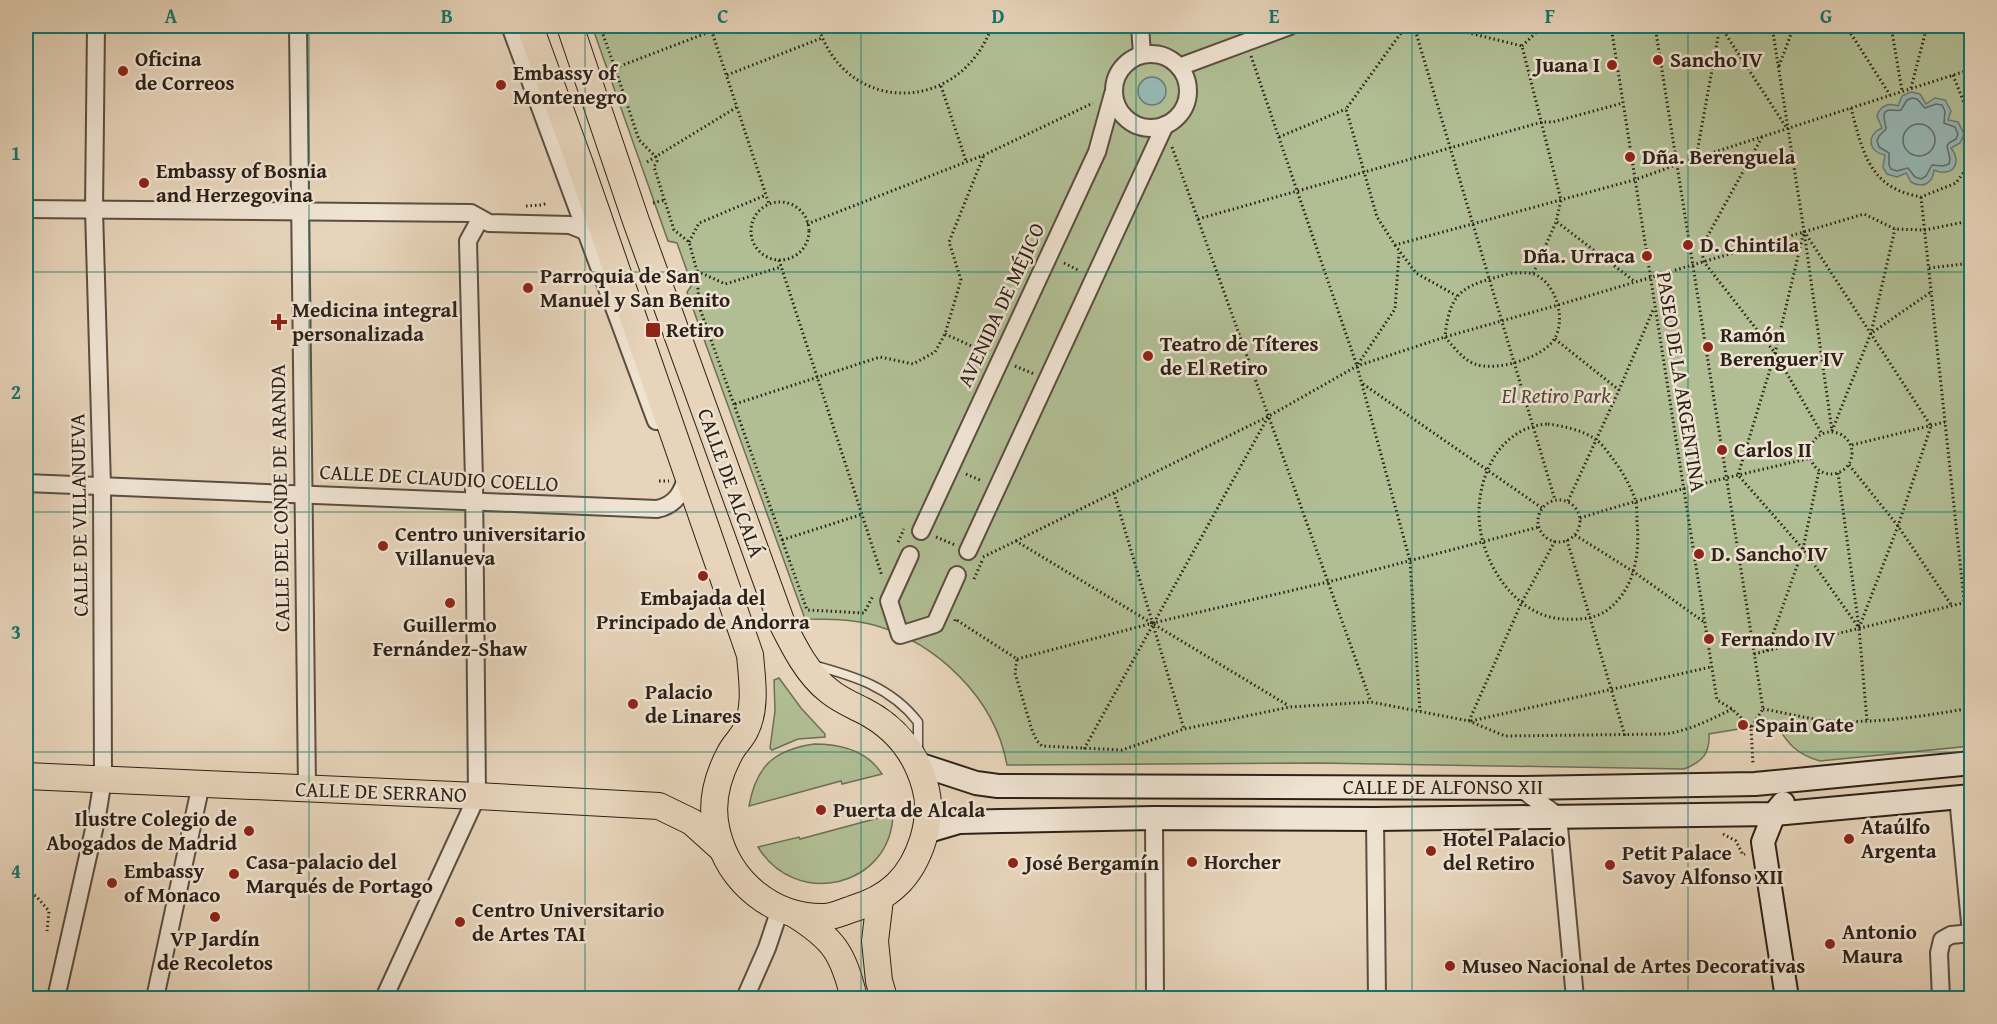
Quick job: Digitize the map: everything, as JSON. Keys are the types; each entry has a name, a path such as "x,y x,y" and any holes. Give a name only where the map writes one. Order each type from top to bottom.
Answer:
{"main road":[{"name":"CALLE DE ALCALÁ","path":"557,26 623,211 635,235 647,249"},
{"name":"CALLE DE ALCALÁ","path":"516,28 683,464 750,655 751,713 746,731 730,752 717,788 714,817 722,849"},
{"name":"CALLE DE ALCALÁ","path":"574,34 647,249 781,621 804,663 827,690 842,701 881,721 901,739 918,764 926,789 928,808 926,832 920,851 911,867 898,884 880,899"},
{"name":"CALLE DE ALFONSO XII","path":"918,764 976,783 998,786 1520,788 1755,784 1971,763"},
{"name":"CALLE DE SERRANO","path":"26,776 659,806 692,822 722,849"},
{"path":"1787,999 1763,842 1774,814 1786,801 1793,796 1816,794 1825,778"},
{"path":"1154,818 1167,802 1256,799 1282,794 1295,787"},
{"path":"1375,819 1412,801 1486,799 1503,796 1520,788"},
{"name":"CALLE DE ALFONSO XII","path":"926,832 959,822 1154,818 1375,819 1774,814 1965,797"},
{"path":"722,849 731,867 744,884 762,899 818,929 830,941 843,961 854,999"},
{"path":"786,910 810,916 828,916 880,899 875,941 879,981 884,999"}],"street":[{"name":"CALLE DE VILLANUEVA","path":"56,999 97,816 103,779 102,486 94,210 96,26"},
{"name":"CALLE DEL CONDE DE ARANDA","path":"298,26 307,789"},
{"path":"1140,26 1142,54"},
{"path":"1179,67 1290,26"},
{"name":"CALLE DE ALCALÁ","path":"516,28 585,231 661,434 683,464"},
{"path":"1142,54 1162,55 1179,67 1187,81 1188,98 1176,119 1151,129 1133,124 1119,112 1113,94 1118,73 1132,58 1142,54"},
{"name":"AVENIDA DE MÉJICO","path":"921,531 1097,152 1113,94"},
{"path":"968,551 1165,125"},
{"path":"26,208 471,213 489,223 570,225 585,231"},
{"path":"384,999 477,796 468,241 480,219"},
{"name":"CALLE DE CLAUDIO COELLO","path":"26,483 657,509 671,505 678,498 684,486 683,464"},
{"path":"910,555 889,601 900,635 935,624 957,575"},
{"path":"155,999 201,784"},
{"path":"1520,788 1558,816 1575,999"},
{"path":"1941,999 1939,953 1942,940 1951,934 1971,933 1965,797"},
{"path":"1154,818 1155,999"},
{"path":"1375,819 1377,999"},
{"path":"745,999 770,939 786,910"}],"lane":[{"path":"804,663 872,684 899,702 918,723 918,764"}],"path":[{"path":"600,26 639,140 657,161 654,167 674,230 689,242 698,271 699,306 807,610 864,614 873,594 889,601"},
{"path":"710,26 769,204"},
{"path":"818,26 828,50 857,80 883,90 910,93 941,86 961,73 972,63 984,45 992,26"},
{"path":"1279,137 1346,109 1406,26"},
{"path":"1413,26 1555,500"},
{"path":"1441,26 1522,46"},
{"path":"1522,46 1543,26"},
{"name":"PASEO DE LA ARGENTINA","path":"1611,26 1717,700 1751,727"},
{"name":"PASEO DE LA ARGENTINA","path":"1655,26 1763,709"},
{"path":"1696,158 1720,26"},
{"path":"1720,26 1787,128"},
{"path":"1772,26 1832,431"},
{"path":"1779,69 1794,26"},
{"path":"1846,26 1890,95"},
{"path":"1891,26 1902,91"},
{"path":"1911,88 1927,26"},
{"path":"615,68 712,31"},
{"path":"727,75 822,38"},
{"path":"1246,42 1357,366 1410,561 1420,711"},
{"path":"1522,46 1561,200 1556,222 1533,274"},
{"path":"1395,245 1634,180 1971,69"},
{"path":"1953,75 1971,123"},
{"path":"941,86 966,161"},
{"path":"807,224 984,155 1113,94"},
{"path":"1198,219 1542,122 1553,122 1623,103"},
{"path":"647,162 737,107"},
{"path":"1851,108 1862,147 1875,173 1894,189 1921,197 1956,183 1971,161"},
{"path":"1346,109 1377,217 1416,273 1457,296"},
{"path":"1165,125 1371,702"},
{"path":"1762,136 1701,248 1704,262 1774,353 1822,434"},
{"path":"735,405 880,357 913,364 934,352 945,334 961,280 949,242 984,155"},
{"path":"689,242 699,224 766,195"},
{"path":"1921,197 1971,675"},
{"path":"652,203 665,200"},
{"path":"777,202 792,205 804,216 807,224 807,241 802,249 796,255 779,260 769,259 761,253 751,237 754,217 769,204 777,202"},
{"path":"921,531 984,558 1269,416 1357,366 1445,337 1864,214 1895,229 1925,230 1971,219"},
{"path":"1556,222 1634,281"},
{"path":"1832,431 1871,333 1895,229"},
{"path":"1804,231 1931,426"},
{"path":"1738,475 1774,353 1804,231"},
{"path":"1357,366 1395,309 1400,252"},
{"path":"1048,256 1095,278"},
{"path":"779,260 882,577"},
{"path":"1929,268 1971,263"},
{"path":"680,279 698,271 725,284 781,267"},
{"path":"1511,273 1533,274 1548,285 1558,305 1560,321 1555,339 1538,353 1515,364 1496,366 1475,364 1457,352 1445,337 1447,314 1457,296 1472,285 1489,279 1511,273"},
{"path":"1871,333 1931,292"},
{"path":"1568,501 1654,308"},
{"path":"945,334 968,345"},
{"path":"1555,339 1619,390"},
{"path":"1361,383 1542,508"},
{"path":"1084,749 1269,416"},
{"path":"1852,445 1945,422"},
{"path":"1533,424 1560,426 1596,439 1618,466 1635,500 1639,536 1634,572 1619,599 1602,613 1590,618 1556,619 1521,604 1496,571 1482,542 1479,519 1481,490 1487,470 1503,444 1533,424"},
{"path":"1859,628 1898,526 1931,426"},
{"path":"1832,431 1844,435 1852,445 1853,452 1849,465 1838,473 1820,471 1811,458 1813,441 1822,434 1832,431"},
{"path":"1580,518 1635,500 1811,458"},
{"path":"1849,465 1898,526 1952,606"},
{"path":"951,467 997,488"},
{"path":"1767,651 1803,549 1820,471"},
{"path":"1838,473 1859,628 1867,721"},
{"path":"1738,475 1803,549 1859,628"},
{"path":"1114,493 1184,729"},
{"path":"1555,500 1568,501 1574,506 1580,518 1578,530 1567,540 1555,541 1548,538 1539,527 1539,514 1542,508 1555,500"},
{"path":"782,540 862,514"},
{"path":"935,624 949,634 956,619 1017,659 1539,527"},
{"path":"1575,535 1634,572 1704,622"},
{"path":"1567,540 1625,736"},
{"path":"1016,541 1290,707"},
{"path":"1469,722 1521,604 1555,541"},
{"path":"1754,654 1963,603"},
{"path":"1017,659 1015,673 1037,741 1042,746 1084,749 1122,750 1184,729 1290,707 1371,702 1469,722 1505,736 1625,736 1682,732 1700,726 1731,709"},
{"path":"1469,722 1712,667"},
{"path":"1753,766 1751,727 1763,709 1823,720 1867,721 1913,718 1971,708"},
{"path":"26,892 36,896 49,911 47,931"},
{"path":"1971,951 1971,963"}],"green space":[{"name":"El Retiro Park","path":"592,26 1971,26 1971,746 1820,761 1793,747 1775,723 1709,734 1708,747 1704,756 1684,769 1319,763 1007,765 990,717 960,677 941,660 920,645 897,633 874,625 848,620 805,619 687,292 692,285 677,243 668,241"},
{"path":"779,678 801,708 825,734 825,737 798,739 772,750 770,748 775,711 774,680"},
{"path":"814,744 833,745 852,750 869,759 882,774 842,784 841,781 749,806 756,780 769,762 788,751"},
{"path":"893,814 888,839 876,859 859,873 839,882 816,883 794,878 774,866 758,847 799,837 800,839"}],"water":[{"path":"1152,77 1162,81 1166,91 1162,101 1152,105 1142,101 1138,91 1142,81"},
{"path":"1911,92 1920,94 1926,104 1935,98 1945,100 1951,111 1948,120 1958,122 1964,134 1960,143 1951,148 1956,159 1954,168 1946,172 1934,170 1932,178 1923,185 1911,182 1906,173 1897,177 1887,174 1883,167 1885,155 1875,150 1871,143 1873,135 1882,128 1877,116 1880,110 1888,105 1898,106 1902,96"}],"place":[{"name":"Sancho IV","path":"1658,60"},
{"name":"Juana I","path":"1612,65"},
{"name":"Oficina de Correos","path":"123,71"},
{"name":"Embassy of Montenegro","path":"501,85"},
{"name":"Dña. Berenguela","path":"1630,157"},
{"name":"Embassy of Bosnia and Herzegovina","path":"144,183"},
{"name":"D. Chintila","path":"1688,245"},
{"name":"Dña. Urraca","path":"1647,256"},
{"name":"Parroquia de San Manuel y San Benito","path":"528,288"},
{"name":"Medicina integral personalizada","path":"279,322"},
{"name":"Retiro","path":"653,330"},
{"name":"Ramón Berenguer IV","path":"1708,347"},
{"name":"Teatro de Títeres de El Retiro","path":"1148,356"},
{"name":"Carlos II","path":"1722,450"},
{"name":"Centro universitario Villanueva","path":"383,546"},
{"name":"D. Sancho IV","path":"1699,554"},
{"name":"Embajada del Principado de Andorra","path":"703,576"},
{"name":"Guillermo Fernández-Shaw","path":"450,603"},
{"name":"Fernando IV","path":"1709,639"},
{"name":"Palacio de Linares","path":"633,704"},
{"name":"Spain Gate","path":"1743,725"},
{"name":"Puerta de Alcala","path":"821,810"},
{"name":"Ilustre Colegio de Abogados de Madrid","path":"249,831"},
{"name":"Ataúlfo Argenta","path":"1849,839"},
{"name":"Hotel Palacio del Retiro","path":"1431,851"},
{"name":"Horcher","path":"1192,862"},
{"name":"José Bergamín","path":"1013,863"},
{"name":"Petit Palace Savoy Alfonso XII","path":"1610,865"},
{"name":"Casa-palacio del Marqués de Portago","path":"234,874"},
{"name":"Embassy of Monaco","path":"112,883"},
{"name":"VP Jardín de Recoletos","path":"215,917"},
{"name":"Centro Universitario de Artes TAI","path":"460,922"},
{"name":"Antonio Maura","path":"1830,944"},
{"name":"Museo Nacional de Artes Decorativas","path":"1450,966"}]}
